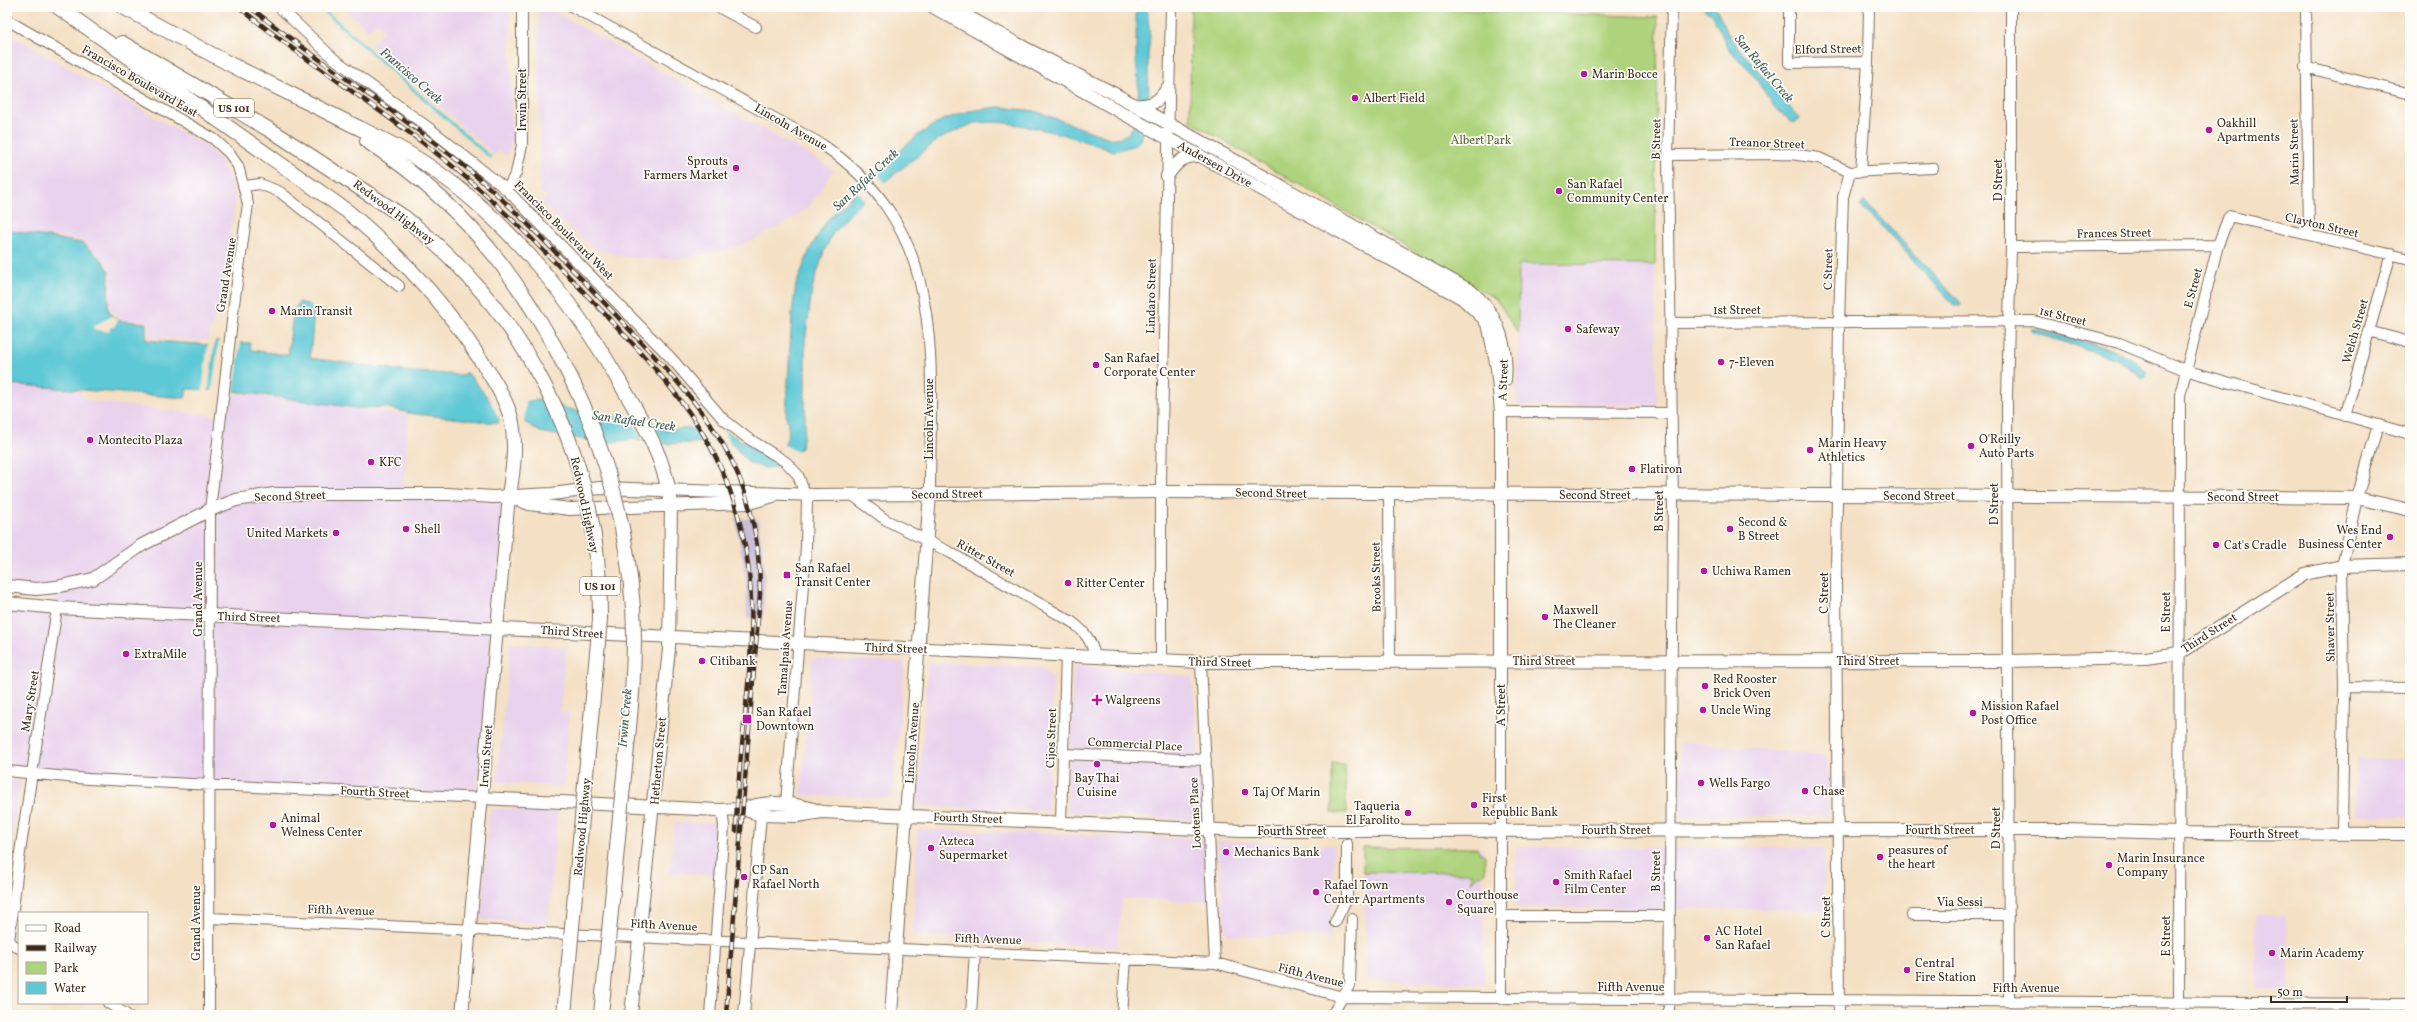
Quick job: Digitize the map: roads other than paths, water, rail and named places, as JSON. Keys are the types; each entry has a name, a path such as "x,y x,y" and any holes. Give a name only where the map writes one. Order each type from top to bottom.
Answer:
{"highway":[{"name":"Redwood Highway","path":"58,7 244,113 343,175 404,217 434,241 468,274 497,308 524,346 546,386 564,427 579,471 589,514 599,581 600,620 564,1015"},
{"path":"58,7 287,167 365,225 430,290 457,325 484,365 505,402 513,428 514,458 509,496"},
{"name":"US 101","path":"123,7 337,122 405,167 455,211 502,265 549,334 588,414 611,480 628,564 634,630 632,696 601,1015"},
{"path":"234,66 413,156 445,178 473,201 518,244 566,300 604,354 636,411 664,468 669,491 670,505"}],"main road":[{"name":"Andersen Drive","path":"933,7 1167,138 1462,298 1494,327"},
{"name":"Andersen Drive","path":"950,7 1133,105 1151,110 1168,124 1471,291 1483,301 1494,327"},
{"path":"1151,110 1168,87"},
{"path":"1166,176 1177,162 1184,157 1201,156"},
{"name":"A Street","path":"1494,327 1506,368 1501,412 1501,661"},
{"name":"Second Street","path":"7,586 36,588 56,587 93,579 142,545 210,510 236,500 274,494 509,496 600,488 806,495 1161,492 1672,495 1838,494 2357,498 2410,510"},
{"name":"Second Street","path":"509,496 529,504 556,508 749,503 778,494"},
{"name":"Lincoln Avenue","path":"891,1015 928,542 930,494"},
{"name":"Irwin Street","path":"462,1015 483,798 496,627 509,496"},
{"name":"Hetherton Street","path":"631,1015 654,807 669,638 670,505"},
{"name":"Third Street","path":"7,603 57,608 496,627 669,638 799,644 1161,658 1201,662 1390,660 2009,661 2146,658 2179,653 2305,574 2342,566 2410,564"},
{"name":"Fourth Street","path":"483,798 722,810 743,809 757,803 798,804 822,812"},
{"name":"Fourth Street","path":"743,809 761,815 797,816 822,812 1209,830 2010,830 2179,833 2410,834"}],"street":[{"name":"Francisco Boulevard West","path":"279,7 333,58 429,128 507,190 672,359 723,420 739,433 792,467 806,495"},
{"name":"Irwin Street","path":"507,190 516,173 522,144 522,7"},
{"name":"Lincoln Avenue","path":"572,7 815,140 838,155 864,178 882,199 910,248 921,278 926,306 929,336 930,494"},
{"path":"718,7 756,27"},
{"name":"Lindaro Street","path":"1161,658 1161,492 1166,176 1171,7"},
{"name":"B Street","path":"1669,1015 1672,414 1668,155 1672,7"},
{"name":"Elford Street","path":"1789,7 1789,63 1868,62"},
{"path":"1861,172 1868,62 1869,7"},
{"name":"D Street","path":"2009,1001 2010,830 2007,496 2011,247 2011,7"},
{"name":"Marin Street","path":"2306,7 2305,67 2309,235"},
{"name":"Francisco Boulevard East","path":"7,20 214,139 229,153 238,166 245,186"},
{"path":"2305,67 2410,94"},
{"name":"Treanor Street","path":"1668,155 1791,154 1819,158 1850,172 1933,168"},
{"name":"C Street","path":"1839,1015 1837,661 1839,322 1843,197 1850,172"},
{"path":"245,186 260,184 280,192 399,286"},
{"name":"Grand Avenue","path":"209,1015 211,615 210,510 234,304 247,224 248,204 245,186"},
{"name":"Clayton Street","path":"2229,216 2410,259"},
{"name":"E Street","path":"2179,1015 2180,394 2218,245 2229,216"},
{"name":"Frances Street","path":"2011,247 2218,245"},
{"name":"Welch Street","path":"2345,416 2391,254"},
{"name":"1st Street","path":"1671,323 2034,321 2119,343 2185,370 2410,434"},
{"path":"2368,331 2410,342"},
{"path":"1501,412 1672,414"},
{"name":"Shaver Street","path":"2342,834 2344,687 2342,566 2357,498 2378,425"},
{"name":"Brooks Street","path":"1388,494 1390,660"},
{"name":"Tamalpais Avenue","path":"786,804 806,547 806,495"},
{"name":"Ritter Street","path":"852,495 886,520 1072,622 1085,632 1091,642 1096,656"},
{"name":"Mary Street","path":"8,941 31,775 57,608"},
{"name":"Cijos Street","path":"1061,822 1066,655"},
{"name":"A Street","path":"1500,999 1501,661"},
{"name":"Lootens Place","path":"1201,662 1215,963"},
{"path":"2344,687 2410,688"},
{"name":"Commercial Place","path":"1064,754 1206,760"},
{"name":"Fourth Street","path":"7,771 31,775 483,798"},
{"path":"710,1015 724,826 722,810"},
{"path":"744,1015 761,815"},
{"path":"1335,922 1348,898 1347,844"},
{"name":"Via Sessi","path":"1912,915 2009,915"},
{"path":"1501,916 1669,916"},
{"name":"Fifth Avenue","path":"209,918 975,951 1215,963 1343,997 1839,1001 2112,1000 2179,1003 2410,1004"},
{"path":"1332,1015 1350,984 1352,919"},
{"path":"8,941 18,947"},
{"path":"971,1015 975,951"},
{"path":"1122,1015 1126,958"},
{"path":"110,1004 127,1015"}],"water":[{"name":"San Rafael Creek","path":"1135,7 1147,7 1150,37 1148,55 1149,107 1140,140 1135,145 1114,151 1065,135 1026,126 1000,122 974,123 939,139 878,187 846,217 833,233 824,251 812,289 805,342 805,429 801,448 778,467 766,468 749,463 733,445 719,442 663,444 636,439 612,442 573,438 540,432 523,421 499,420 498,423 408,413 385,407 357,408 233,391 187,389 185,398 7,384 7,230 82,243 103,261 109,271 108,309 112,316 120,321 146,323 146,340 211,345 216,341 250,343 251,350 288,355 293,313 299,302 308,304 314,311 310,358 413,372 463,375 467,372 492,403 504,405 537,400 581,412 634,420 660,427 668,431 688,427 696,431 725,431 768,456 784,445 788,435 788,423 786,416 792,313 796,285 810,249 827,220 877,171 918,135 942,120 969,111 999,107 1035,111 1109,138 1122,137 1130,131 1138,108"},
{"path":"1702,7 1715,7 1731,39 1799,118 1793,123 1775,108 1750,70 1730,51 1712,15"},
{"path":"1864,201 1962,304 1960,306 1955,306 1881,225 1860,206"},
{"path":"2032,328 2115,350 2132,359 2148,374 2143,378 2117,359 2032,332"}],"waterway":[{"name":"Francisco Creek","path":"320,7 490,157"}],"railway":[{"path":"239,7 290,47 420,140 507,214 630,341 678,397 698,426 715,456 730,489 741,525 748,565 751,598 750,664 737,798 736,831"},
{"path":"250,7 452,156 515,212 614,313 673,376 698,407 719,437 736,470 749,506 757,547 760,594 726,1015"}],"place":[{"name":"Marin Bocce","path":"1584,74"},
{"name":"Albert Field","path":"1355,98"},
{"name":"Oakhill Apartments","path":"2209,130"},
{"name":"Sprouts Farmers Market","path":"736,168"},
{"name":"San Rafael Community Center","path":"1559,191"},
{"name":"Marin Transit","path":"272,311"},
{"name":"Safeway","path":"1568,329"},
{"name":"7-Eleven","path":"1721,362"},
{"name":"San Rafael Corporate Center","path":"1096,365"},
{"name":"Montecito Plaza","path":"90,440"},
{"name":"O'Reilly Auto Parts","path":"1971,446"},
{"name":"Marin Heavy Athletics","path":"1810,450"},
{"name":"KFC","path":"371,462"},
{"name":"Flatiron","path":"1632,469"},
{"name":"Shell","path":"406,529"},
{"name":"Second & B Street","path":"1730,529"},
{"name":"United Markets","path":"336,533"},
{"name":"Wes End Business Center","path":"2390,537"},
{"name":"Cat's Cradle","path":"2216,545"},
{"name":"Uchiwa Ramen","path":"1704,571"},
{"name":"San Rafael Transit Center","path":"787,575"},
{"name":"Ritter Center","path":"1068,583"},
{"name":"Maxwell The Cleaner","path":"1545,617"},
{"name":"ExtraMile","path":"126,654"},
{"name":"Citibank","path":"702,661"},
{"name":"Red Rooster Brick Oven","path":"1705,686"},
{"name":"Walgreens","path":"1097,700"},
{"name":"Uncle Wing","path":"1703,710"},
{"name":"Mission Rafael Post Office","path":"1973,713"},
{"name":"San Rafael Downtown","path":"747,719"},
{"name":"Bay Thai Cuisine","path":"1097,764"},
{"name":"Wells Fargo","path":"1701,783"},
{"name":"Chase","path":"1805,791"},
{"name":"Taj Of Marin","path":"1245,792"},
{"name":"First Republic Bank","path":"1474,805"},
{"name":"Taqueria El Farolito","path":"1408,813"},
{"name":"Animal Welness Center","path":"273,825"},
{"name":"Azteca Supermarket","path":"931,848"},
{"name":"Mechanics Bank","path":"1226,852"},
{"name":"peasures of the heart","path":"1880,857"},
{"name":"Marin Insurance Company","path":"2109,865"},
{"name":"CP San Rafael North","path":"744,877"},
{"name":"Smith Rafael Film Center","path":"1556,882"},
{"name":"Rafael Town Center Apartments","path":"1316,892"},
{"name":"Courthouse Square","path":"1449,902"},
{"name":"AC Hotel San Rafael","path":"1707,938"},
{"name":"Marin Academy","path":"2272,953"},
{"name":"Central Fire Station","path":"1907,970"}],"park label":[{"name":"Albert Park","path":"1481,140"}],"water label":[{"name":"Irwin Creek","path":"624,718"}]}
